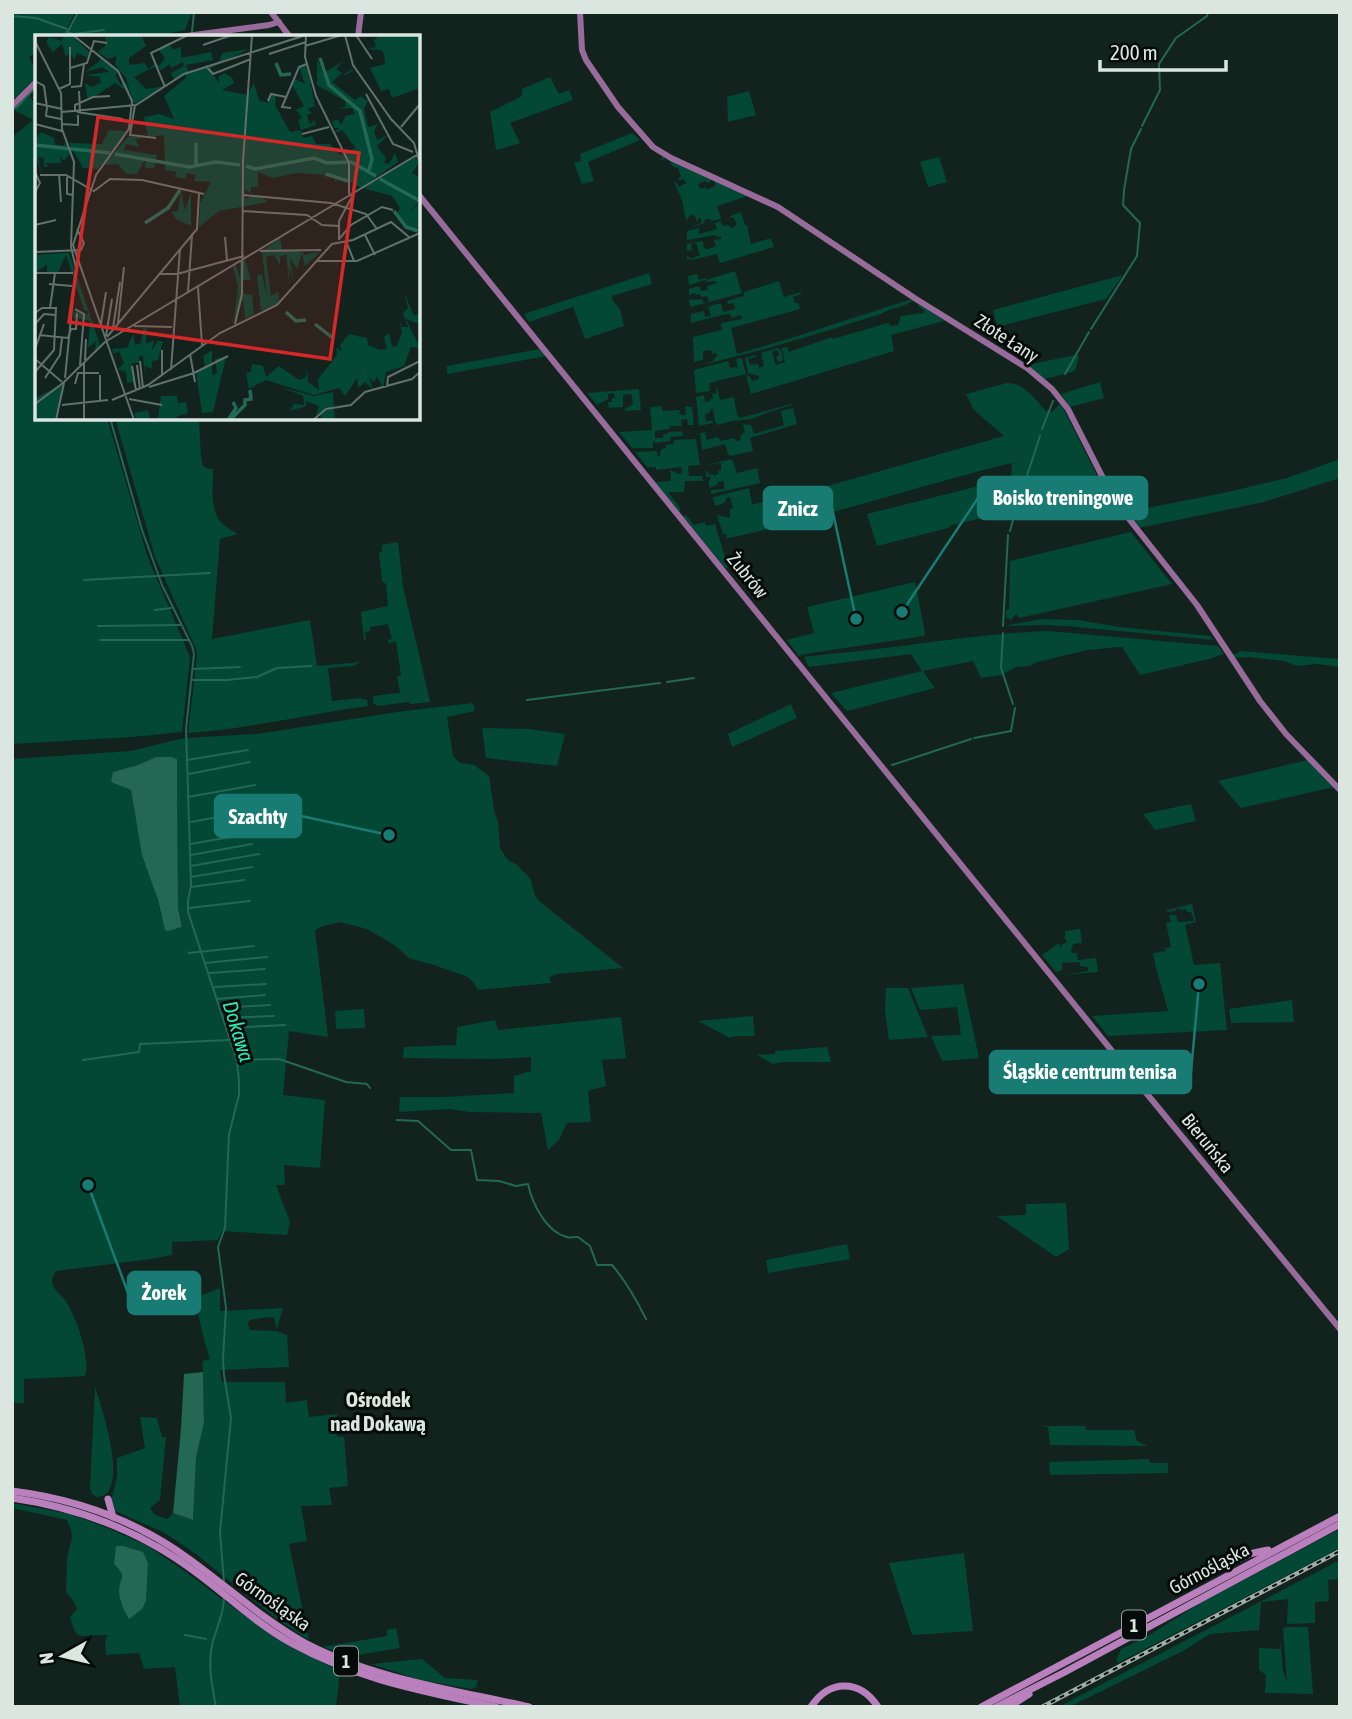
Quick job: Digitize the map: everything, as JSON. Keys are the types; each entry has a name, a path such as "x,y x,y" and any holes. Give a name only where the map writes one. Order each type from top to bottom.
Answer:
{"main road":[{"path":"271,12 289,35"},
{"path":"358,35 362,12"},
{"name":"Złote Łany","path":"580,12 582,50 586,60 618,107 653,146 671,158 778,207 916,299 1027,368 1055,392 1068,409 1122,510 1197,605 1260,701 1286,734 1340,789"},
{"path":"194,35 279,22"},
{"path":"12,106 35,83"},
{"name":"Żubrów","path":"420,196 1053,976"},
{"name":"Bieruńska","path":"1053,976 1340,1329"},
{"name":"Górnośląska","path":"12,1491 56,1498 113,1517 161,1540 189,1559 219,1586"},
{"name":"Górnośląska","path":"12,1498 76,1511 146,1539 293,1636 349,1663 403,1679 529,1707"},
{"path":"108,1499 113,1517"},
{"name":"Górnośląska","path":"981,1707 1340,1516"},
{"name":"Górnośląska","path":"996,1707 1340,1524"},
{"path":"1241,1558 1282,1546"},
{"name":"Górnośląska","path":"231,1595 266,1627 315,1656 394,1685 496,1707"},
{"path":"1009,1707 1063,1673"},
{"path":"811,1707 826,1691 843,1686 864,1691 878,1707"}],"shaded area":[{"path":"12,12 75,12 64,35 35,35 35,54 29,57 35,65 35,79 12,101"},
{"path":"78,12 192,12 185,30 161,35 66,35"},
{"path":"550,77 559,94 569,90 573,100 510,123 520,143 496,150 490,112 522,96 522,89"},
{"path":"749,91 756,115 728,122 727,97"},
{"path":"30,96 35,105 35,420 108,420 148,558 190,657 182,732 12,744 12,137 33,120 12,109"},
{"path":"632,133 640,140 588,162 594,181 582,184 574,163 581,161 580,154"},
{"path":"662,156 712,180 698,184 700,189 705,187 706,190 715,186 715,181 747,196 717,206 721,219 704,220 705,223 687,229 701,223 701,218 697,222 694,214 686,221 682,200 674,182 679,187 686,183 684,179 678,178 681,177 678,167 675,168 671,161 665,158 661,161"},
{"path":"939,157 947,182 928,187 920,162"},
{"path":"741,212 751,244 771,238 774,247 720,263 717,254 691,260 687,259 687,255 690,259 700,255 696,243 691,244 692,250 687,251 687,244 702,241 702,247 706,250 716,246 714,240 721,239 721,236 687,240 687,231 699,228 699,234 717,229 715,223 720,221 723,226 729,225 733,228 737,224 730,216"},
{"path":"735,271 742,293 691,307 690,306 689,300 702,299 704,303 709,301 707,296 701,297 695,293 689,295 689,289 699,286 701,291 708,290 707,286 717,283 705,280 689,285 688,276 697,274 699,280 705,278 706,280"},
{"path":"649,273 652,284 612,296 620,309 624,326 585,339 573,307 529,322 524,314"},
{"path":"1123,275 1106,299 997,327 993,310"},
{"path":"779,281 784,297 801,292 793,297 800,309 731,328 737,354 914,300 836,328 701,365 713,361 717,355 712,354 711,350 703,351 703,360 694,362 693,337 722,330 721,323 742,319 741,315 732,318 730,314 691,323 691,314 704,311 705,317 711,316 708,307 716,304 721,304 723,312 735,309 734,303 728,304 727,301 744,296 744,292"},
{"path":"919,304 944,321 891,335 894,351 751,394 746,375 752,381 759,379 759,376 748,373 745,358 755,355 756,357 748,359 750,365 758,364 759,368 764,366 761,353 777,348 781,350 783,358 778,362 778,351 774,350 772,353 776,365 785,362 782,348 787,347 789,352 832,337 833,339 888,323 891,326 898,325 901,316 925,311"},
{"path":"540,349 547,356 447,374 447,366"},
{"path":"1079,356 1075,371 1045,379 1027,365"},
{"path":"740,358 746,374 716,381 720,400 734,397 740,418 792,405 751,419 717,425 713,409 705,415 706,421 713,423 699,426 696,397 704,395 705,402 710,401 712,394 717,393 717,388 716,382 709,383 710,391 696,393 694,370 728,361 730,368 738,369 736,359"},
{"path":"1100,382 1104,398 1070,407 1061,394"},
{"path":"1007,383 1024,389 1046,411 1053,411 1060,404 1105,491 951,525 877,546 867,514 1011,478 1012,463 724,539 727,537 723,534 717,515 730,518 730,509 733,508 730,497 715,506 714,497 749,488 752,504 755,504 1004,436 974,410 966,394"},
{"path":"639,389 641,410 625,411 633,404 631,394 623,395 623,407 606,408 609,407 608,402 615,398 614,393 608,394 608,399 597,405 587,393"},
{"path":"662,406 662,411 680,410 679,414 682,415 686,415 685,406 692,407 694,425 688,425 687,419 681,420 682,426 670,426 669,429 655,431 655,438 682,431 683,436 671,437 670,441 653,441 653,448 633,449 619,432 652,430 650,407"},
{"path":"793,408 797,424 750,438 753,451 729,456 725,444 702,450 700,433 707,432 707,440 718,437 720,441 734,438 736,441 741,440 740,436 745,432 743,424 751,425 754,434 784,425 781,411"},
{"path":"116,420 199,420 203,466 213,469 216,515 223,524 238,534 220,539 212,639 310,620 317,666 361,662 353,666 328,668 332,701 360,698 367,700 368,706 188,733 196,649 155,557"},
{"path":"696,439 700,465 688,466 689,476 702,476 703,481 685,481 684,492 668,492 681,509 679,512 651,477 656,482 671,481 670,470 682,473 681,467 656,470 656,467 648,468 635,452 657,451 657,456 660,456 661,449 674,444 674,440"},
{"path":"732,459 737,473 757,468 760,483 711,494 711,490 724,489 724,481 710,488 708,481 711,479 709,476 707,478 705,469 714,476 719,474 721,463 706,465"},
{"path":"1340,459 1340,478 1264,502 1139,528 1127,512 1287,478"},
{"path":"686,515 694,525 705,522 706,526 715,524 728,567 726,569 683,516"},
{"path":"1131,532 1172,584 1019,618 1016,614 1011,620 1006,617 1006,610 1009,609 1010,561"},
{"path":"398,542 403,586 430,702 378,706 373,703 373,696 400,693 397,676 401,675 396,642 388,643 388,640 392,639 388,624 370,627 370,631 365,632 364,640 361,612 388,606 379,552 382,552 382,545"},
{"path":"915,582 924,636 799,656 787,640 814,633 807,607"},
{"path":"1042,619 1078,620 1210,636 1214,640 1066,626 1008,626"},
{"path":"1048,631 1218,646 1224,654 1140,675 1122,647 1088,650 1016,667 1001,675 981,678 973,661 923,671 935,688 847,711 831,693 922,671 911,654 809,667 804,657 986,635"},
{"path":"1240,651 1340,659 1340,667 1317,664 1297,666 1284,661 1235,658 1233,654"},
{"path":"473,703 475,711 447,717 453,756 460,763 474,765 489,776 500,848 508,860 530,878 539,901 623,968 558,974 549,977 551,983 478,990 468,977 409,958 396,946 367,929 340,922 315,930 328,1037 289,1031 283,1095 325,1100 320,1168 284,1165 285,1185 276,1185 290,1222 287,1235 222,1231 218,1240 172,1242 172,1255 56,1271 52,1282 78,1326 86,1359 85,1376 24,1379 24,1403 12,1403 12,759 131,751 184,738 257,734","holes":["156,757 177,759 178,908 182,927 165,929 131,790 113,772"]},
{"path":"791,704 797,718 732,747 728,734"},
{"path":"482,728 529,729 565,734 557,766 486,758"},
{"path":"156,757 177,759 178,908 182,927 168,931 165,930 158,900 142,855 131,790 111,782 113,772"},
{"path":"1308,760 1334,787 1241,808 1218,781"},
{"path":"1191,804 1196,821 1155,830 1143,814"},
{"path":"1192,904 1196,922 1185,925 1194,965 1220,963 1227,1030 1108,1036 1092,1016 1168,1011 1153,953 1166,951 1165,948 1171,947 1166,923 1171,922 1169,915 1176,915 1178,922 1194,921 1191,912 1186,909 1167,910"},
{"path":"1080,929 1082,943 1073,944 1071,951 1077,953 1078,960 1096,958 1098,972 1062,975 1088,971 1088,967 1080,966 1080,962 1062,963 1062,970 1056,972 1042,955 1059,943 1060,948 1067,942 1065,931"},
{"path":"963,984 979,1058 942,1061 931,1036 961,1035 957,1007 920,1010 911,988"},
{"path":"886,988 908,988 928,1037 889,1040 885,1012"},
{"path":"1292,1000 1294,1022 1231,1023 1229,1009"},
{"path":"364,1009 365,1028 336,1029 335,1011"},
{"path":"753,1016 755,1036 730,1038 698,1021"},
{"path":"621,1017 626,1058 602,1060 606,1086 588,1091 591,1122 567,1123 559,1140 548,1150 541,1113 449,1109 399,1112 400,1097 514,1093 514,1076 531,1071 531,1057 403,1058 404,1047 456,1045 457,1027 495,1020 498,1030"},
{"path":"827,1047 831,1062 773,1064 757,1055 775,1054 775,1051"},
{"path":"1066,1203 1069,1249 1056,1257 997,1216 1026,1215 1026,1204"},
{"path":"847,1244 850,1259 768,1273 766,1260"},
{"path":"220,1288 220,1311 283,1308 277,1329 274,1318 249,1320 248,1324 250,1330 276,1331 287,1335 289,1367 220,1370 222,1382 285,1382 286,1403 307,1400 309,1417 337,1414 337,1436 344,1437 348,1486 329,1488 332,1505 301,1506 307,1541 289,1544 309,1640 278,1620 196,1554 165,1533 115,1511 111,1501 117,1478 117,1458 145,1448 140,1417 157,1418 162,1437 166,1437 160,1500 150,1508 154,1514 167,1519 173,1513 193,1520 196,1458 204,1421 202,1361 210,1359 194,1298"},
{"path":"203,1372 204,1422 196,1458 193,1520 173,1513 184,1374"},
{"path":"95,1387 113,1457 112,1484 107,1493 97,1497 92,1494 90,1488"},
{"path":"1041,1426 1134,1430 1137,1441 1148,1446 1050,1445 1048,1427"},
{"path":"1149,1459 1150,1463 1168,1463 1168,1473 1050,1475 1049,1462"},
{"path":"12,1503 70,1514 148,1546 290,1646 340,1671 336,1707 180,1707 175,1667 144,1669 139,1653 106,1655 105,1640 108,1635 80,1636 75,1632 70,1617 77,1609 66,1592 67,1558 72,1537 67,1520 12,1508","holes":["116,1555 148,1563 146,1601 137,1614 121,1603 119,1591 122,1575 114,1564"]},
{"path":"1340,1529 1340,1548 1118,1663 1116,1660 1121,1649 1148,1636 1200,1603"},
{"path":"116,1546 143,1552 148,1563 146,1601 142,1609 129,1619 120,1598 122,1575 114,1564"},
{"path":"964,1553 973,1631 912,1635 889,1563"},
{"path":"1340,1560 1340,1579 1328,1580 1329,1601 1315,1602 1315,1623 1287,1624 1288,1599 1261,1602 1259,1630 1210,1634 1183,1651 1069,1707 1058,1707"},
{"path":"1308,1627 1313,1694 1265,1693 1266,1675 1259,1670 1259,1648 1280,1649 1280,1639 1283,1671 1287,1682 1283,1629"},
{"path":"396,1628 400,1648 351,1656 322,1647 387,1636 387,1630"},
{"path":"422,1659 445,1678 478,1680 476,1687 471,1689 420,1680 371,1664"}],"waterway":[{"name":"Dokawa","path":"66,35 78,12"},
{"path":"192,32 194,12"},
{"path":"1142,126 1160,90 1159,64 1176,38 1207,16 1208,12"},
{"path":"12,16 36,18 67,29"},
{"path":"66,32 74,34 104,30"},
{"path":"16,108 35,88"},
{"path":"1124,190 1131,149 1141,129"},
{"path":"1091,329 1137,256 1140,223 1123,205 1124,191"},
{"path":"1065,374 1089,332"},
{"path":"1042,429 1053,401"},
{"name":"Dokawa","path":"111,420 142,530 162,585 194,654 186,729 191,885 188,912 237,1061 239,1081 239,1095 229,1134 225,1228 218,1247 226,1308 224,1375 231,1418 220,1532 224,1582"},
{"path":"1016,509 1040,436"},
{"path":"1010,531 1014,516"},
{"path":"1003,626 1008,535"},
{"path":"84,580 210,573"},
{"path":"155,610 171,608"},
{"path":"98,626 181,625"},
{"path":"1003,633 1001,668 1013,704"},
{"path":"100,640 189,640"},
{"path":"192,680 257,677 277,668 311,666"},
{"path":"193,669 240,667"},
{"path":"667,682 694,678"},
{"path":"527,700 660,683"},
{"path":"974,738 1011,731 1015,708"},
{"path":"892,765 971,739"},
{"path":"187,760 248,750"},
{"path":"189,774 250,762"},
{"path":"188,797 255,785"},
{"path":"191,822 262,809"},
{"path":"190,844 261,832"},
{"path":"191,855 252,844"},
{"path":"191,866 259,854"},
{"path":"191,877 252,867"},
{"path":"191,887 244,880"},
{"path":"189,908 250,901"},
{"path":"189,953 254,946"},
{"path":"205,963 267,957"},
{"path":"210,973 265,969"},
{"path":"215,987 266,984"},
{"path":"217,999 265,995"},
{"path":"220,1008 270,1005"},
{"path":"223,1018 274,1016"},
{"path":"226,1028 285,1025"},
{"path":"83,1060 139,1052 140,1044 229,1040"},
{"path":"237,1060 279,1059 346,1082 367,1084 370,1088"},
{"path":"397,1120 418,1121 451,1150 471,1150 477,1180 499,1181 516,1186 528,1184 533,1200 546,1223 559,1234 578,1237 590,1246 597,1265 612,1265 646,1319"},
{"name":"Dokawa","path":"216,1707 210,1658 224,1598"},
{"path":"185,1635 206,1639"}],"railway":[{"path":"1042,1707 1340,1551"}],"place":[{"name":"Boisko treningowe","path":"902,612"},
{"name":"Znicz","path":"856,619"},
{"name":"Szachty","path":"389,835"},
{"name":"Śląskie centrum tenisa","path":"1199,984"},
{"name":"Żorek","path":"88,1185"}],"district":[{"name":"Ośrodek nad Dokawą","path":"378,1411"}]}
